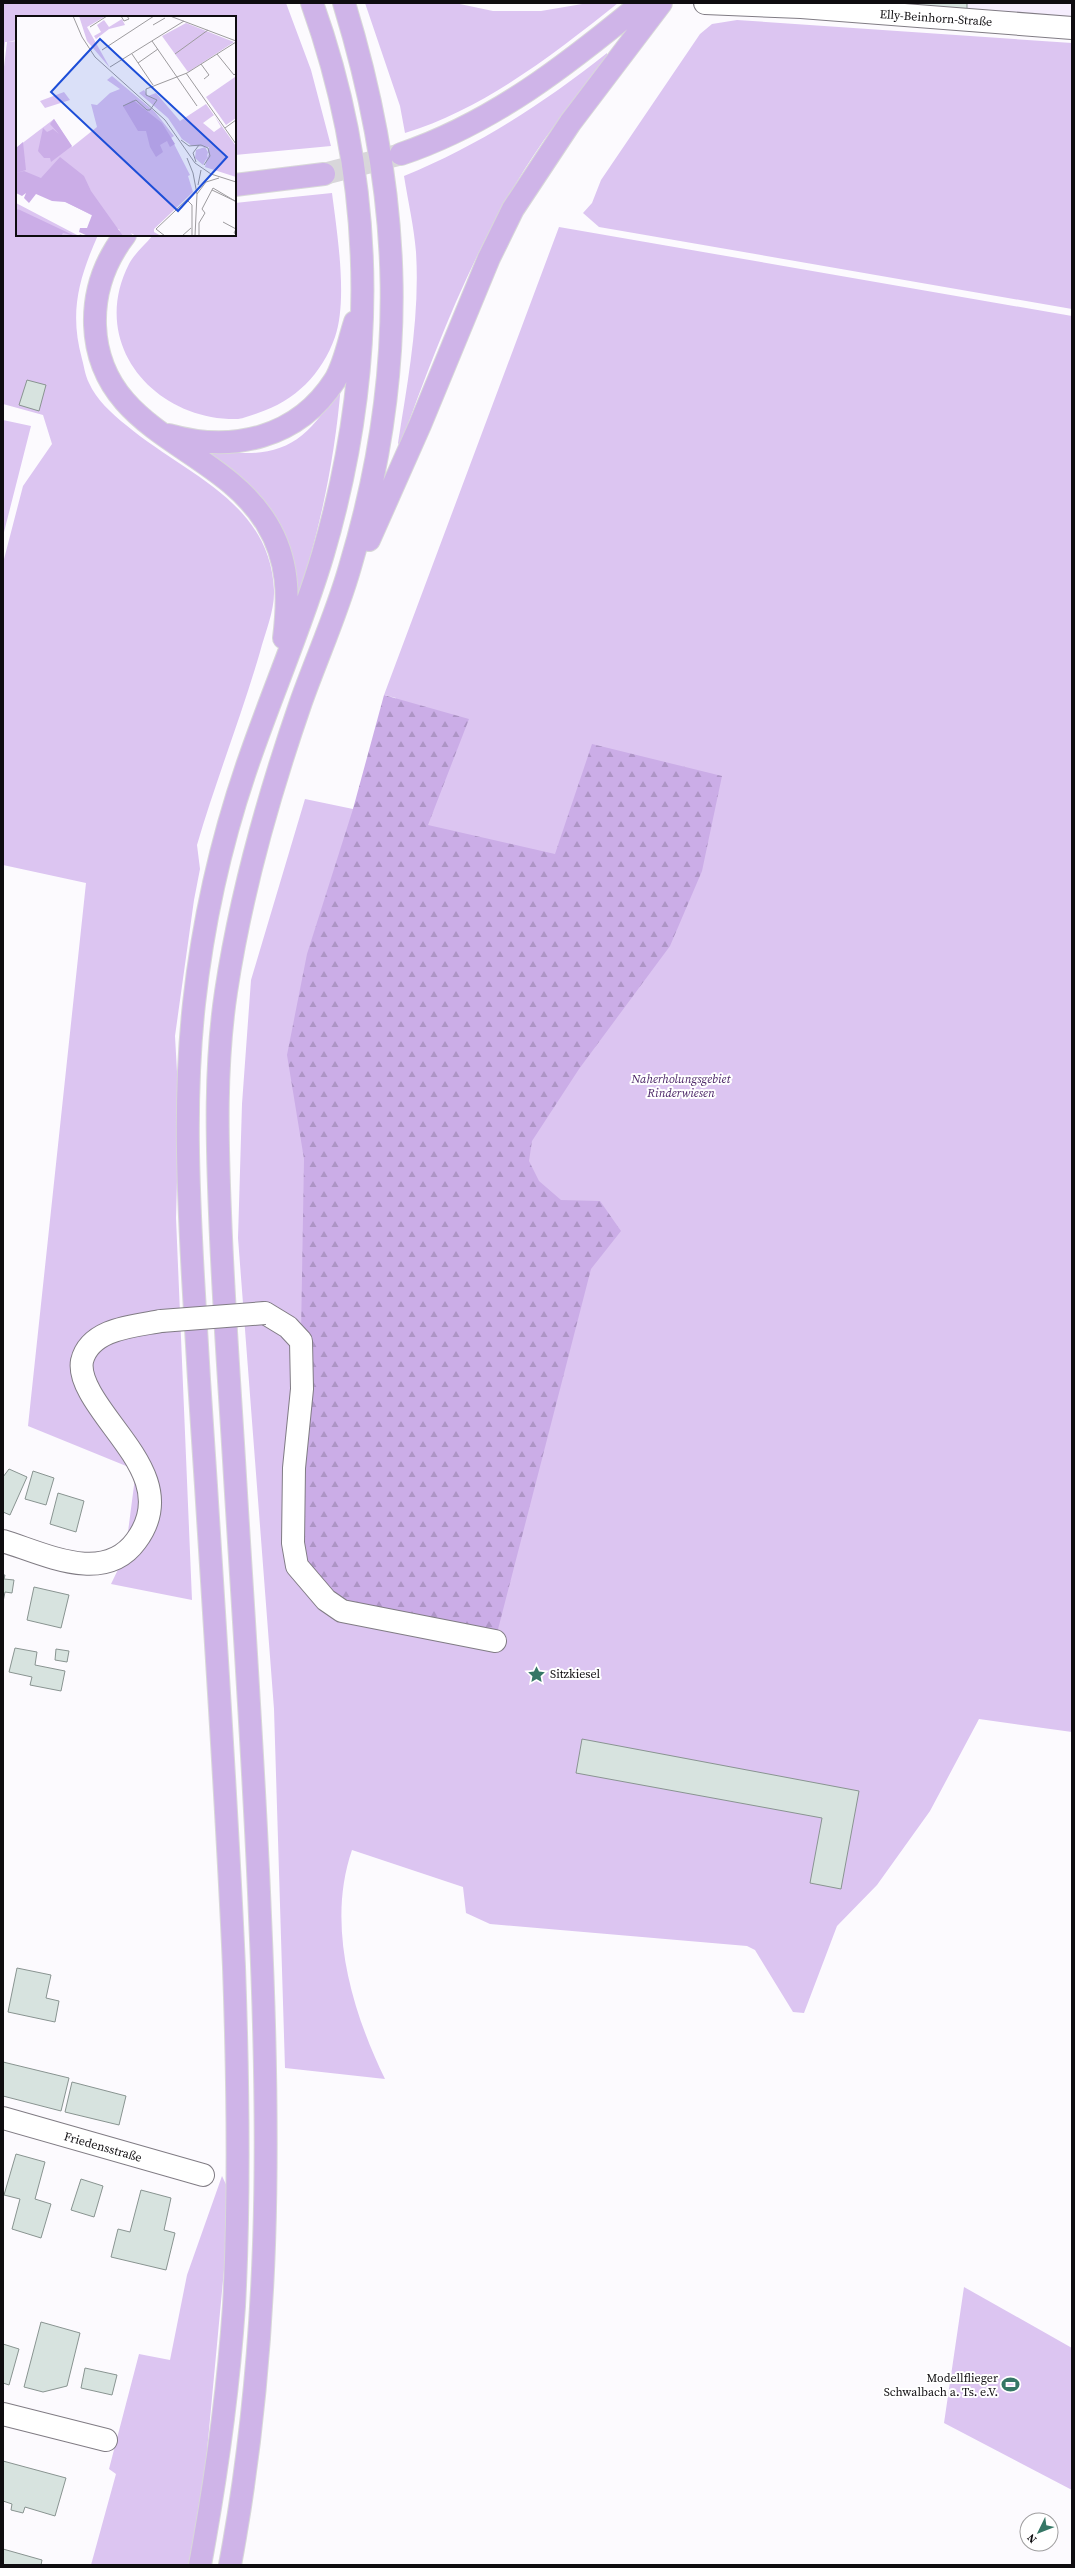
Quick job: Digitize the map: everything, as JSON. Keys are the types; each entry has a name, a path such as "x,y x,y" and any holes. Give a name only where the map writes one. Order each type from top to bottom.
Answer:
{"highway":[{"path":"200,2565 221,2442 228,2381 237,2234 238,2142 230,1876 187,1174 188,1080 194,1004 208,911 232,811 321,560 346,463 358,379 364,299 362,244 350,149 330,55 312,3"},
{"path":"230,2565 242,2502 256,2385 267,2233 268,2138 266,2047 258,1864 222,1258 217,1108 220,1050 227,988 248,873 278,770 338,604 364,518 382,433 389,380 394,296 385,177 367,82 344,3"},
{"path":"402,154 458,131 506,105 556,72 642,3"},
{"path":"338,604 420,425 486,266 513,209 570,123 662,3"},
{"path":"236,186 324,174"},
{"path":"124,236 114,250 100,281 96,303 95,332 103,366 110,381 130,409 157,431 208,466 249,499 267,524 282,552 287,580 288,608 279,675"},
{"path":"157,431 210,443 238,442 270,434 300,419 320,400 336,378 364,299"}],"street":[{"name":"Elly-Beinhorn-Straße","path":"705,3 801,7 1072,28"},
{"path":"3,1541 83,1566 112,1561 125,1555 137,1540 148,1522 150,1490 143,1469 98,1407 83,1377 82,1361 89,1348 110,1332 161,1321 265,1313 288,1327 301,1341 302,1390 294,1468 294,1542 297,1566 326,1600 347,1612 495,1641"},
{"name":"Friedensstraße","path":"3,2118 203,2175"},
{"path":"3,2414 106,2440"}],"shaded area":[{"path":"843,3 1072,3 1072,20"}],"green space":[{"path":"3,3 286,3 311,70 331,146 236,155 236,16 16,16 16,40 8,42 16,41 16,236 98,236 81,281 76,310 78,342 89,383 100,400 121,421 149,443 220,492 241,512 257,534 269,559 274,590 273,605 267,629 197,845 200,869 194,900 175,1036 179,1108 176,1218 192,1600 111,1584 125,1555 136,1470 28,1426 86,883 3,865 3,563 23,486 52,444 43,415 3,404 3,75 7,42 5,42 3,59"},
{"path":"365,3 455,3 493,11 541,11 588,3 618,3 543,60 490,95 463,110 434,123 405,133 400,106"},
{"path":"737,20 1072,43 1072,309 599,227 583,213 592,203 601,180 700,34 712,24"},
{"path":"607,53 607,58 544,140 521,175 480,250 445,328 400,447 398,443 415,324 417,276 415,243 404,176 458,151 510,122 559,89"},
{"path":"332,193 341,285 339,322 335,337 323,363 315,374 306,384 284,401 271,408 238,419 208,416 180,407 156,392 137,372 124,349 117,322 119,294 129,264 152,236 236,236 236,203"},
{"name":"Naherholungsgebiet Rinderwiesen","path":"559,227 1072,316 1072,1732 979,1719 930,1811 877,1885 837,1926 804,2013 793,2012 755,1950 747,1946 490,1924 466,1913 463,1887 352,1850 345,1879 342,1908 342,1937 346,1967 362,2025 385,2079 285,2068 274,1709 238,1238 242,1104 251,980 305,799 353,809 396,698 384,695"},
{"path":"341,384 335,441 325,497 319,525 295,608 288,548 284,532 277,519 269,507 249,486 202,448 227,452 249,453 269,451 285,446 300,437 314,423 328,406"},
{"path":"3,420 31,426 3,536"},
{"path":"384,695 469,719 428,825 555,854 592,744 722,776 702,871 670,946 579,1069 532,1141 529,1161 539,1181 561,1200 600,1201 621,1231 591,1269 495,1641 351,1614 297,1566 304,1159 287,1055 307,954 353,809"},
{"path":"222,2176 231,2195 207,2451 196,2544 191,2565 91,2565 116,2474 109,2469 139,2354 170,2360 187,2275"},
{"name":"Modellflieger Schwalbach a. Ts. e.V.","path":"964,2287 1072,2348 1072,2490 944,2423"}],"building":[{"path":"918,3 967,3 967,10 918,6"},
{"path":"27,380 46,385 39,411 19,405"},
{"path":"9,1469 27,1477 10,1515 3,1512 3,1477"},
{"path":"33,1471 54,1478 46,1505 25,1499"},
{"path":"58,1493 84,1501 76,1532 50,1524"},
{"path":"3,1575 5,1575 4,1579 14,1580 12,1593 5,1592 3,1602"},
{"path":"34,1587 69,1595 61,1628 27,1620"},
{"path":"15,1648 37,1652 35,1665 65,1671 61,1691 30,1685 32,1677 9,1672"},
{"path":"56,1649 69,1651 67,1662 55,1660"},
{"path":"582,1739 859,1791 841,1889 810,1883 822,1818 576,1773"},
{"path":"17,1968 51,1975 46,1998 59,2001 55,2022 8,2012"},
{"path":"3,2062 69,2078 61,2111 3,2096"},
{"path":"72,2082 126,2096 119,2125 65,2112"},
{"path":"16,2154 45,2162 35,2199 51,2204 41,2238 12,2229 20,2199 4,2195"},
{"path":"81,2179 103,2186 94,2217 71,2210"},
{"path":"141,2190 171,2198 164,2230 175,2233 166,2270 111,2257 118,2229 130,2232"},
{"path":"41,2322 80,2333 67,2386 43,2392 24,2387"},
{"path":"3,2344 19,2349 9,2385 3,2383"},
{"path":"85,2368 117,2375 112,2395 81,2388"},
{"path":"3,2461 66,2478 55,2516 25,2507 23,2513 11,2510 12,2504 3,2501"},
{"path":"3,2549 42,2560 41,2565 3,2565"}],"tunnel":[{"path":"324,174 398,155"}],"place":[{"name":"Sitzkiesel","path":"537,1674"},
{"name":"Modellflieger Schwalbach a. Ts. e.V.","path":"1011,2385"}]}
